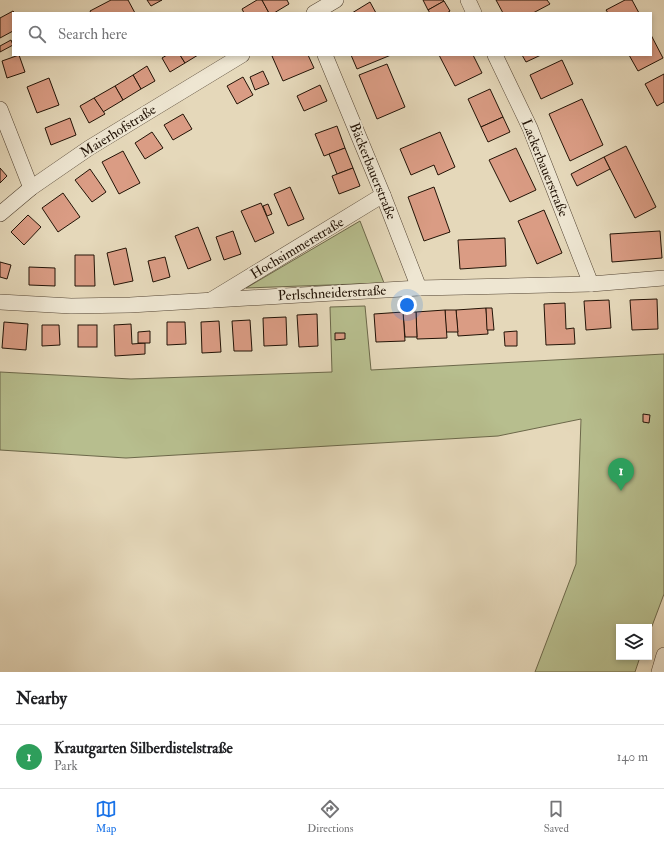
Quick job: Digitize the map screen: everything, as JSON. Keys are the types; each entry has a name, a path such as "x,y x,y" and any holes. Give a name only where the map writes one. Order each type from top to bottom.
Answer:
{"street":[{"path":"316,12 336,0"},
{"path":"468,0 474,12"},
{"name":"Maierhofstraße","path":"0,214 31,188 89,148 240,56"},
{"name":"Bäckerbauerstraße","path":"325,56 383,195 419,288"},
{"name":"Lackerbauerstraße","path":"495,56 530,128 591,284"},
{"path":"0,109 31,188"},
{"name":"Hochsimmerstraße","path":"210,300 383,195"},
{"name":"Perlschneiderstraße","path":"0,302 79,306 130,305 419,288 591,284 664,278"},
{"path":"659,672 664,655"}],"green space":[{"path":"360,221 384,283 246,288"},
{"path":"365,306 371,370 664,354 664,594 652,626 652,624 616,624 616,660 639,660 635,672 535,672 576,564 581,419 498,436 126,458 0,450 0,372 131,379 332,372 330,307"}],"building":[{"path":"111,0 128,0 134,12 90,12"},
{"path":"147,0 162,0 151,6"},
{"path":"257,0 262,0 268,12 244,12 242,9"},
{"path":"262,0 287,0 289,4 276,12 268,12"},
{"path":"423,0 443,0 444,1 428,10"},
{"path":"496,0 547,0 550,4 535,12 502,12"},
{"path":"625,0 632,0 638,12 607,12 606,10"},
{"path":"444,1 450,11 429,12 428,10"},
{"path":"370,2 375,12 354,12"},
{"path":"13,11 14,12 12,12 12,32 0,38 0,18"},
{"path":"652,37 663,58 638,71 630,56 652,56"},
{"path":"11,40 12,46 0,52 0,46"},
{"path":"19,56 25,72 7,78 2,61"},
{"path":"165,56 181,56 185,63 170,72 162,58"},
{"path":"181,56 196,56 185,63"},
{"path":"272,56 308,56 314,68 283,81"},
{"path":"351,56 389,56 357,69"},
{"path":"440,56 474,56 482,73 455,86"},
{"path":"523,56 539,56 526,62"},
{"path":"562,60 573,84 541,99 530,75"},
{"path":"387,64 405,107 377,119 359,75"},
{"path":"147,66 155,81 141,89 133,75"},
{"path":"263,71 269,84 255,90 250,77"},
{"path":"664,74 664,102 657,106 645,84"},
{"path":"133,75 141,89 123,100 115,86"},
{"path":"243,77 253,95 237,104 227,86"},
{"path":"49,78 59,105 37,113 27,87"},
{"path":"320,85 327,101 304,111 297,96"},
{"path":"115,86 123,100 103,112 94,98"},
{"path":"490,89 503,117 481,127 468,99"},
{"path":"94,98 105,114 89,123 80,106"},
{"path":"582,99 603,145 570,161 549,114"},
{"path":"183,114 192,129 173,140 164,125"},
{"path":"503,117 510,132 488,142 481,127"},
{"path":"70,118 76,135 51,145 45,128"},
{"path":"337,126 345,148 324,156 315,134"},
{"path":"152,132 163,148 145,159 135,143"},
{"path":"440,132 455,167 438,175 434,165 411,175 400,149"},
{"path":"626,146 656,207 635,218 604,157"},
{"path":"345,148 353,168 337,174 329,154"},
{"path":"516,148 536,190 510,202 489,160"},
{"path":"123,151 140,183 119,194 102,162"},
{"path":"604,157 610,169 577,186 571,174"},
{"path":"0,168 7,176 0,183"},
{"path":"353,168 360,186 339,194 332,176"},
{"path":"90,169 106,192 92,202 75,180"},
{"path":"290,187 304,219 288,226 274,194"},
{"path":"434,187 450,232 424,241 408,197"},
{"path":"63,193 80,217 58,232 42,208"},
{"path":"261,203 274,233 255,242 241,211"},
{"path":"268,204 272,214 267,216 263,206"},
{"path":"544,210 562,253 537,264 518,221"},
{"path":"28,215 41,227 24,245 11,232"},
{"path":"198,227 211,260 188,269 175,236"},
{"path":"233,231 241,254 224,260 216,237"},
{"path":"660,231 662,258 612,262 610,234"},
{"path":"505,238 506,266 460,269 458,240"},
{"path":"126,248 133,281 114,285 107,253"},
{"path":"75,255 94,255 95,286 75,286"},
{"path":"165,257 170,277 153,282 148,261"},
{"path":"0,262 11,265 7,279 0,277"},
{"path":"29,267 55,268 55,286 29,285"},
{"path":"657,299 658,329 632,330 630,300"},
{"path":"609,300 611,328 586,330 584,301"},
{"path":"565,303 566,329 574,328 575,344 546,345 544,304"},
{"path":"486,308 488,334 458,336 456,310"},
{"path":"486,308 492,308 494,330 487,330"},
{"path":"445,310 456,310 458,332 446,332"},
{"path":"445,310 447,338 417,339 416,312"},
{"path":"403,312 416,312 417,337 405,337"},
{"path":"403,312 405,341 376,342 374,314"},
{"path":"317,314 318,346 299,347 297,315"},
{"path":"286,317 287,345 264,346 263,318"},
{"path":"250,320 252,351 234,351 232,321"},
{"path":"219,321 221,352 202,353 201,322"},
{"path":"4,322 28,324 26,350 2,348"},
{"path":"167,322 185,322 186,344 167,345"},
{"path":"131,324 132,344 145,343 145,354 115,356 114,325"},
{"path":"42,325 59,325 60,345 42,346"},
{"path":"78,325 97,325 97,347 78,347"},
{"path":"150,331 150,343 138,343 138,332"},
{"path":"517,331 517,346 505,346 504,332"},
{"path":"335,333 345,333 345,339 335,340"},
{"path":"643,414 650,415 649,423 643,422"}],"place":[{"name":"Krautgarten Silberdistelstraße","path":"621,491"}]}
